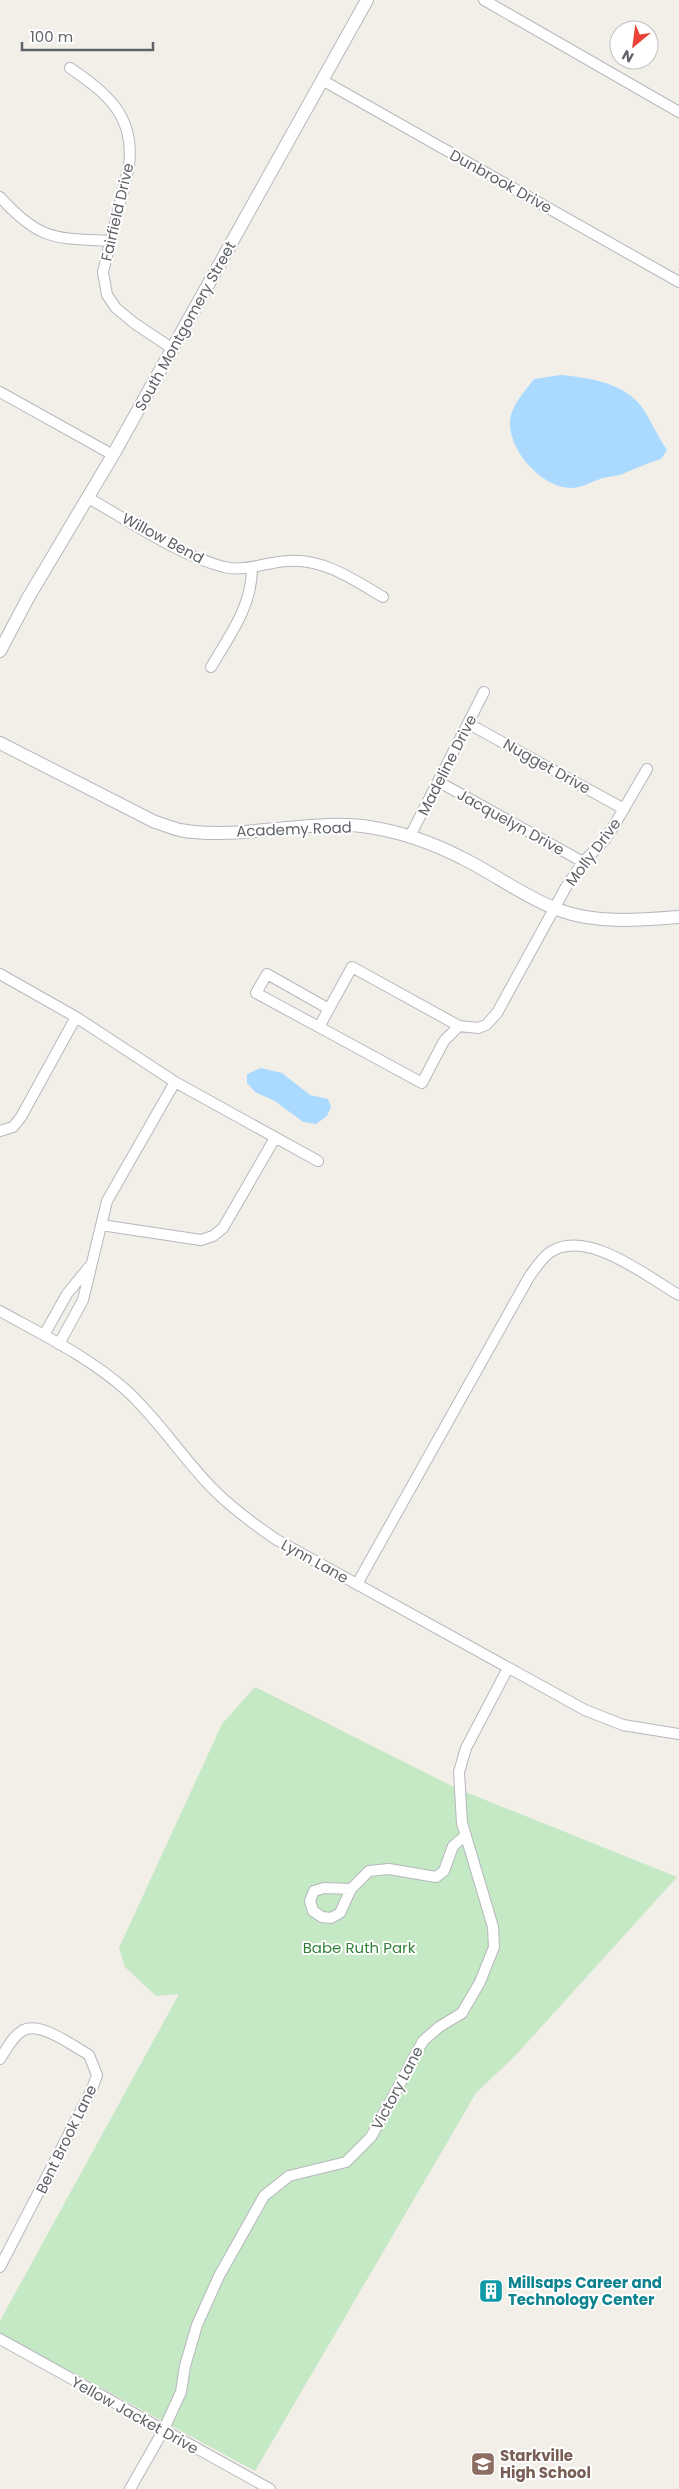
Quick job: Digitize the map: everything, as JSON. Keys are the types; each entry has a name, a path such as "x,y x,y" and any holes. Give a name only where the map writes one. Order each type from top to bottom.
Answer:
{"street":[{"name":"South Montgomery Street","path":"0,651 28,598 88,498 173,349 367,0"},
{"path":"484,0 679,112"},
{"name":"Fairfield Drive","path":"70,68 102,90 120,112 131,150 129,166 103,272 107,295 116,308 128,318 173,349"},
{"name":"Dunbrook Drive","path":"322,80 679,282"},
{"path":"0,197 17,216 35,230 56,238 110,241"},
{"path":"0,392 113,455"},
{"name":"Willow Bend","path":"88,498 203,561 227,567 252,568 288,561 312,562 340,572 383,597"},
{"path":"211,667 244,611 252,585 252,568"},
{"name":"Madeline Drive","path":"410,836 484,692"},
{"name":"Nugget Drive","path":"469,724 624,809"},
{"name":"Academy Road","path":"0,744 155,822 180,830 215,832 326,826 368,827 410,836 463,858 554,908 597,918 636,920 679,917"},
{"name":"Molly Drive","path":"459,1026 478,1028 486,1025 498,1013 554,908 583,862 604,841 647,769"},
{"name":"Jacquelyn Drive","path":"439,782 583,862"},
{"path":"319,1027 329,1009 352,967 459,1026 444,1041 422,1083 319,1027 256,992 266,974 329,1009"},
{"path":"0,974 76,1017 175,1082 318,1161"},
{"path":"0,1131 13,1127 21,1117 76,1017"},
{"path":"59,1344 82,1300 106,1201 175,1082"},
{"path":"101,1225 201,1240 213,1236 223,1228 275,1138"},
{"path":"357,1584 529,1277 549,1254 564,1246 577,1244 596,1249 616,1258 679,1295"},
{"path":"44,1335 67,1294 89,1266"},
{"name":"Lynn Lane","path":"0,1311 86,1360 125,1389 154,1418 214,1490 244,1517 277,1540 585,1710 623,1725 679,1734"},
{"name":"Victory Lane","path":"130,2489 163,2431 181,2392 184,2366 196,2325 231,2253 264,2196 289,2176 346,2162 371,2137 423,2041 438,2027 462,2013 480,1982 494,1946 493,1927 466,1835 458,1789 459,1772 466,1748 508,1668"},
{"path":"351,1889 369,1872 390,1869 436,1877 444,1871 453,1846 466,1835"},
{"name":"Bent Brook Lane","path":"0,2059 14,2038 22,2030 34,2028 48,2031 89,2055 97,2075 88,2098 0,2267"},
{"name":"Yellow Jacket Drive","path":"0,2339 270,2489"}],"green space":[{"name":"Babe Ruth Park","path":"255,1687 458,1789 677,1877 515,2056 476,2093 255,2471 0,2333 0,2321 179,1994 156,1996 125,1967 119,1948 222,1724"}],"water":[{"path":"561,375 607,383 628,394 644,410 667,450 661,459 619,475 603,478 574,488 549,482 538,474 521,455 515,444 511,432 511,415 519,399 534,379"},
{"path":"261,1068 282,1073 310,1095 328,1099 331,1107 327,1116 316,1124 303,1122 275,1101 255,1092 247,1083 247,1074"}],"place":[{"name":"Millsaps Career and Technology Center","path":"491,2291"},
{"name":"Starkville High School","path":"483,2464"}]}
